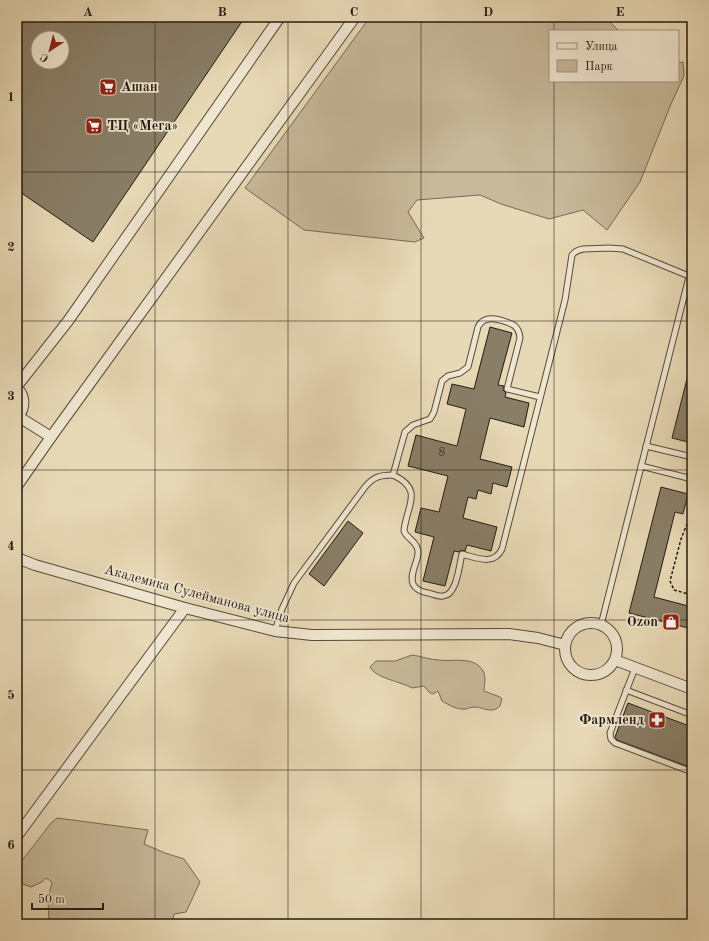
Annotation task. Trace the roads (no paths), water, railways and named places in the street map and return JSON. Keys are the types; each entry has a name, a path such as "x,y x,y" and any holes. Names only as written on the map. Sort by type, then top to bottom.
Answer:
{"street":[{"path":"51,437 18,418 23,410 24,400 17,387 68,321 280,17"},
{"path":"17,486 355,17"},
{"name":"Академика Сулейманова улица","path":"17,558 35,565 185,608 275,631 293,634 509,634 538,638 565,645"},
{"path":"17,836 71,765 185,608"},
{"path":"590,623 601,625 613,634 617,642 618,651 615,660 609,669 600,674 590,676 580,673 567,661 565,645 569,634 578,626 590,623"},
{"path":"615,660 692,689"}],"lane":[{"path":"275,631 282,609 294,583 370,480 376,477 383,475 402,479 407,484 412,496 404,531 408,538 415,543 418,550 412,578 416,588 423,592 440,596 448,595 454,589 462,554 486,560 496,557 502,549 565,300 572,255 574,253 579,249 609,248 623,250 689,276"},
{"path":"601,625 692,265"},
{"path":"393,476 405,432 413,425 427,421 433,416 442,381 452,374 463,371 468,367 478,327 484,320 493,318 512,323 518,329 520,338 507,389 540,397"},
{"path":"646,446 692,457"},
{"path":"641,466 692,479"},
{"path":"635,668 610,734 612,741 692,772"},
{"path":"626,690 692,715"}],"place":[{"name":"Ашан","path":"108,87"},
{"name":"ТЦ «Мега»","path":"94,126"},
{"name":"Ozon","path":"671,622"},
{"name":"Фармленд","path":"657,720"}]}
